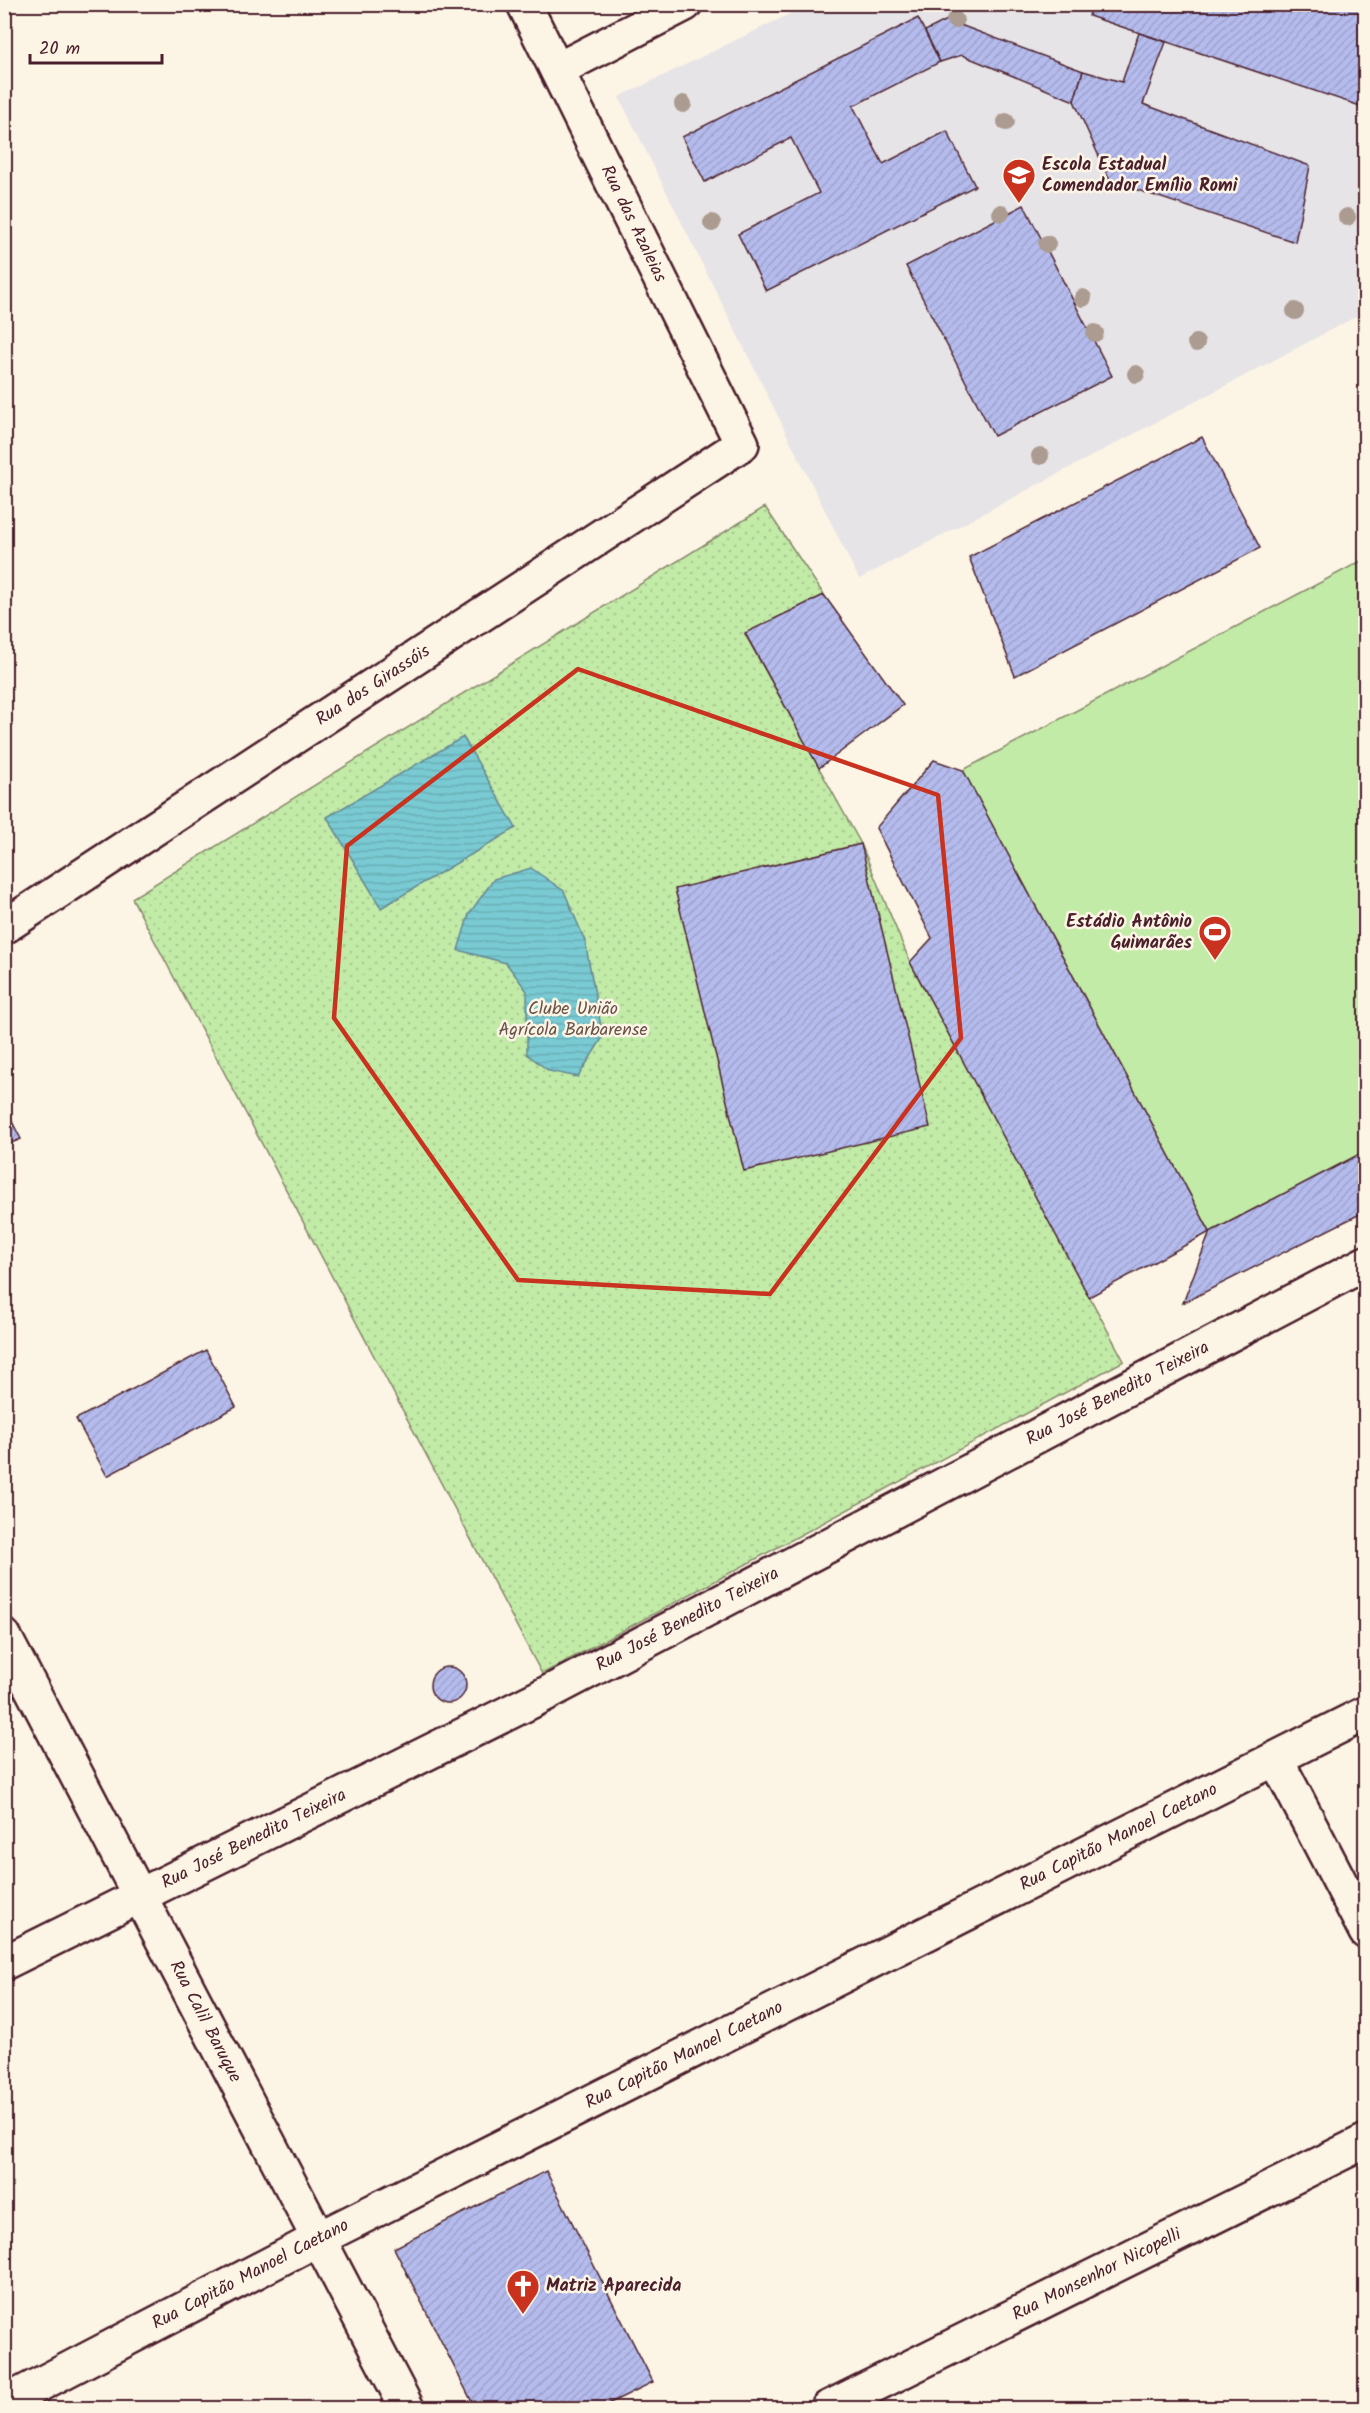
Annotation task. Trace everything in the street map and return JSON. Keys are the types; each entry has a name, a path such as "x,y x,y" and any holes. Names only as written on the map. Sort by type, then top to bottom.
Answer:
{"street":[{"name":"Rua das Azaleias","path":"524,4 742,444"},
{"path":"557,69 685,4"},
{"name":"Rua dos Girassóis","path":"4,927 742,444"},
{"name":"Rua José Benedito Teixeira","path":"4,1963 537,1699 1365,1263"},
{"name":"Rua Calil Baruque","path":"4,1636 407,2409"},
{"name":"Rua Capitão Manoel Caetano","path":"4,2403 318,2239 1365,1713"},
{"path":"1276,1759 1365,1932"},
{"name":"Rua Monsenhor Nicopelli","path":"828,2409 1365,2141"}],"highlighted area":[{"path":"578,669 938,795 961,1038 770,1294 518,1280 334,1018 347,846"}],"shaded area":[{"name":"Escola Estadual Comendador Emílio Romi","path":"808,5 1365,5 1365,312 859,579 619,97"}],"green space":[{"name":"Clube União Agrícola Barbarense","path":"765,507 824,595 745,634 861,844 910,962 1124,1361 542,1674 132,898"},
{"name":"Estádio Antônio Guimarães","path":"1365,559 1365,1151 1210,1232 963,770"}],"water":[{"path":"463,737 516,828 381,908 327,817"},
{"path":"531,868 564,891 585,941 603,1037 578,1077 549,1071 527,1054 527,991 506,963 458,950 469,914 494,879"}],"building":[{"path":"1092,4 1366,4 1366,108 1089,16"},
{"path":"918,18 940,62 853,106 883,164 947,131 975,186 766,291 738,234 819,193 791,138 705,182 682,137"},
{"path":"947,20 1083,71 1074,101 962,55 940,62 925,31"},
{"path":"1139,33 1166,42 1143,104 1310,166 1295,242 1110,181 1074,101 1083,71 1122,82"},
{"path":"1024,205 1112,376 994,436 906,266"},
{"path":"1202,437 1260,548 1015,676 969,557"},
{"path":"824,595 903,705 819,768 745,633"},
{"path":"934,760 963,770 1210,1232 1089,1297 910,962 932,938 876,828"},
{"path":"861,844 930,1127 744,1171 675,889"},
{"path":"4,1106 21,1139 4,1146"},
{"path":"1366,1151 1366,1211 1183,1303 1210,1232"},
{"path":"206,1350 236,1407 107,1476 76,1419"},
{"path":"448,1667 461,1672 466,1685 461,1698 448,1703 435,1698 430,1685 435,1672"},
{"name":"Matriz Aparecida","path":"546,2171 653,2382 600,2408 475,2408 394,2248"}],"place":[{"name":"Escola Estadual Comendador Emílio Romi","path":"1019,204"},
{"name":"Estádio Antônio Guimarães","path":"1215,961"},
{"name":"Matriz Aparecida","path":"523,2315"}]}
